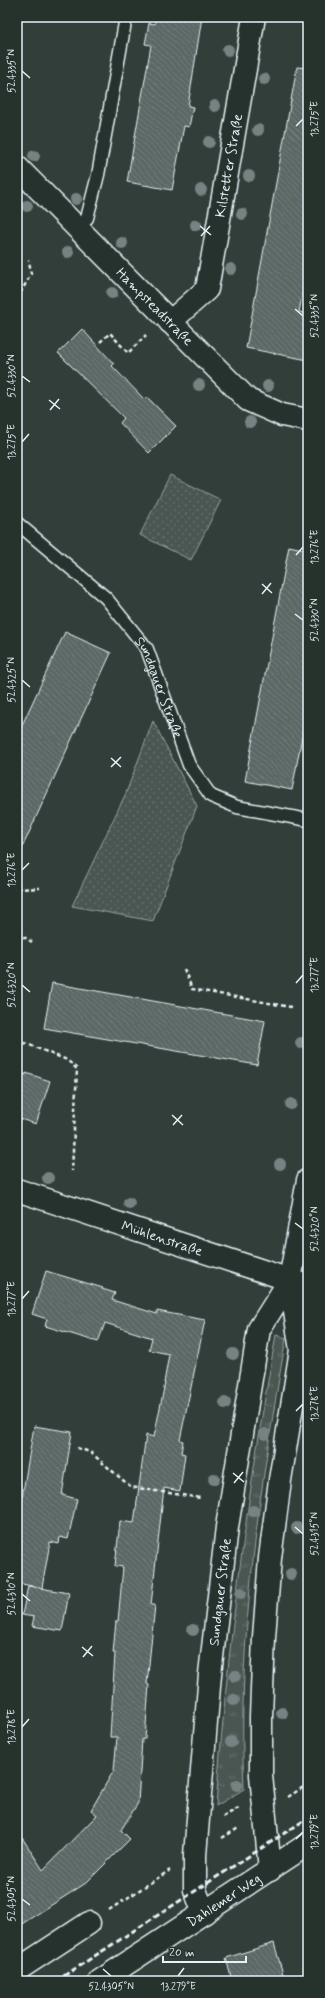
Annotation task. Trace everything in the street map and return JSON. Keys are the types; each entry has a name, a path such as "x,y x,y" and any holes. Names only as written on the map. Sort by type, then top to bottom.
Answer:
{"street":[{"name":"Kilstetter Straße","path":"170,322 207,289 254,17"},
{"name":"Hampsteadstraße","path":"17,167 248,400 282,414 308,420"},
{"name":"Sundgauer Straße","path":"270,1870 261,1775 261,1716 264,1637 270,1558 280,1480 301,1350 299,1283 308,1180"},
{"name":"Mühlenstraße","path":"17,1190 299,1283"},
{"name":"Sundgauer Straße","path":"204,1913 196,1890 195,1855 210,1674 227,1526 259,1329 299,1283"},
{"name":"Dahlemer Weg","path":"100,1981 308,1844"},
{"path":"17,1970 89,1923"}],"lane":[{"path":"78,230 87,218 98,175 126,17"},
{"name":"Sundgauer Straße","path":"17,523 106,598 148,649 189,765 212,796 237,807 308,820"}],"path":[{"path":"17,299 31,274 29,260"},
{"path":"100,342 110,333 128,353 146,335"},
{"path":"17,889 40,888"},
{"path":"17,933 32,942"},
{"path":"184,969 192,989 291,1008"},
{"path":"17,1040 67,1060 77,1068 72,1171"},
{"path":"77,1448 90,1452 131,1487 201,1498"},
{"path":"221,1818 245,1804"}],"green space":[{"path":"170,475 221,500 191,560 140,535"},
{"path":"153,721 197,806 153,921 72,906 126,793"},
{"path":"276,1335 286,1338 259,1507 247,1619 243,1732 244,1789 216,1806 232,1629 256,1452"}],"building":[{"path":"156,17 202,17 188,106 193,107 189,127 184,126 172,190 127,182 151,45 145,44 149,23 155,24"},
{"path":"297,67 308,68 308,264 299,312 308,314 308,360 246,348"},
{"path":"82,329 114,364 112,366 144,399 147,397 176,426 149,453 120,423 124,418 58,353"},
{"path":"289,546 308,550 308,705 292,790 245,781"},
{"path":"65,632 111,653 17,859 17,736"},
{"path":"52,983 265,1021 257,1065 44,1028"},
{"path":"17,1072 26,1075 26,1073 50,1081 36,1124 17,1118"},
{"path":"46,1271 103,1288 102,1289 115,1293 112,1300 157,1314 157,1311 205,1320 180,1440 183,1441 181,1453 185,1454 180,1491 164,1488 151,1605 155,1605 147,1684 149,1685 145,1739 142,1739 138,1803 121,1830 130,1839 86,1883 17,1927 17,1830 43,1870 97,1815 91,1810 114,1770 117,1737 110,1737 115,1653 113,1653 116,1621 118,1621 123,1567 115,1566 120,1521 134,1523 146,1435 154,1437 165,1383 169,1354 149,1350 152,1338 105,1323 98,1342 45,1326 47,1319 32,1314"},
{"path":"34,1426 72,1432 62,1495 77,1499 68,1539 60,1537 59,1544 50,1542 42,1588 17,1583 17,1516 21,1504"},
{"path":"28,1586 69,1593 62,1631 32,1626 34,1617 22,1615"},
{"path":"274,1943 285,1981 232,1981 226,1958"}],"railway":[{"path":"56,1981 308,1818"}]}
